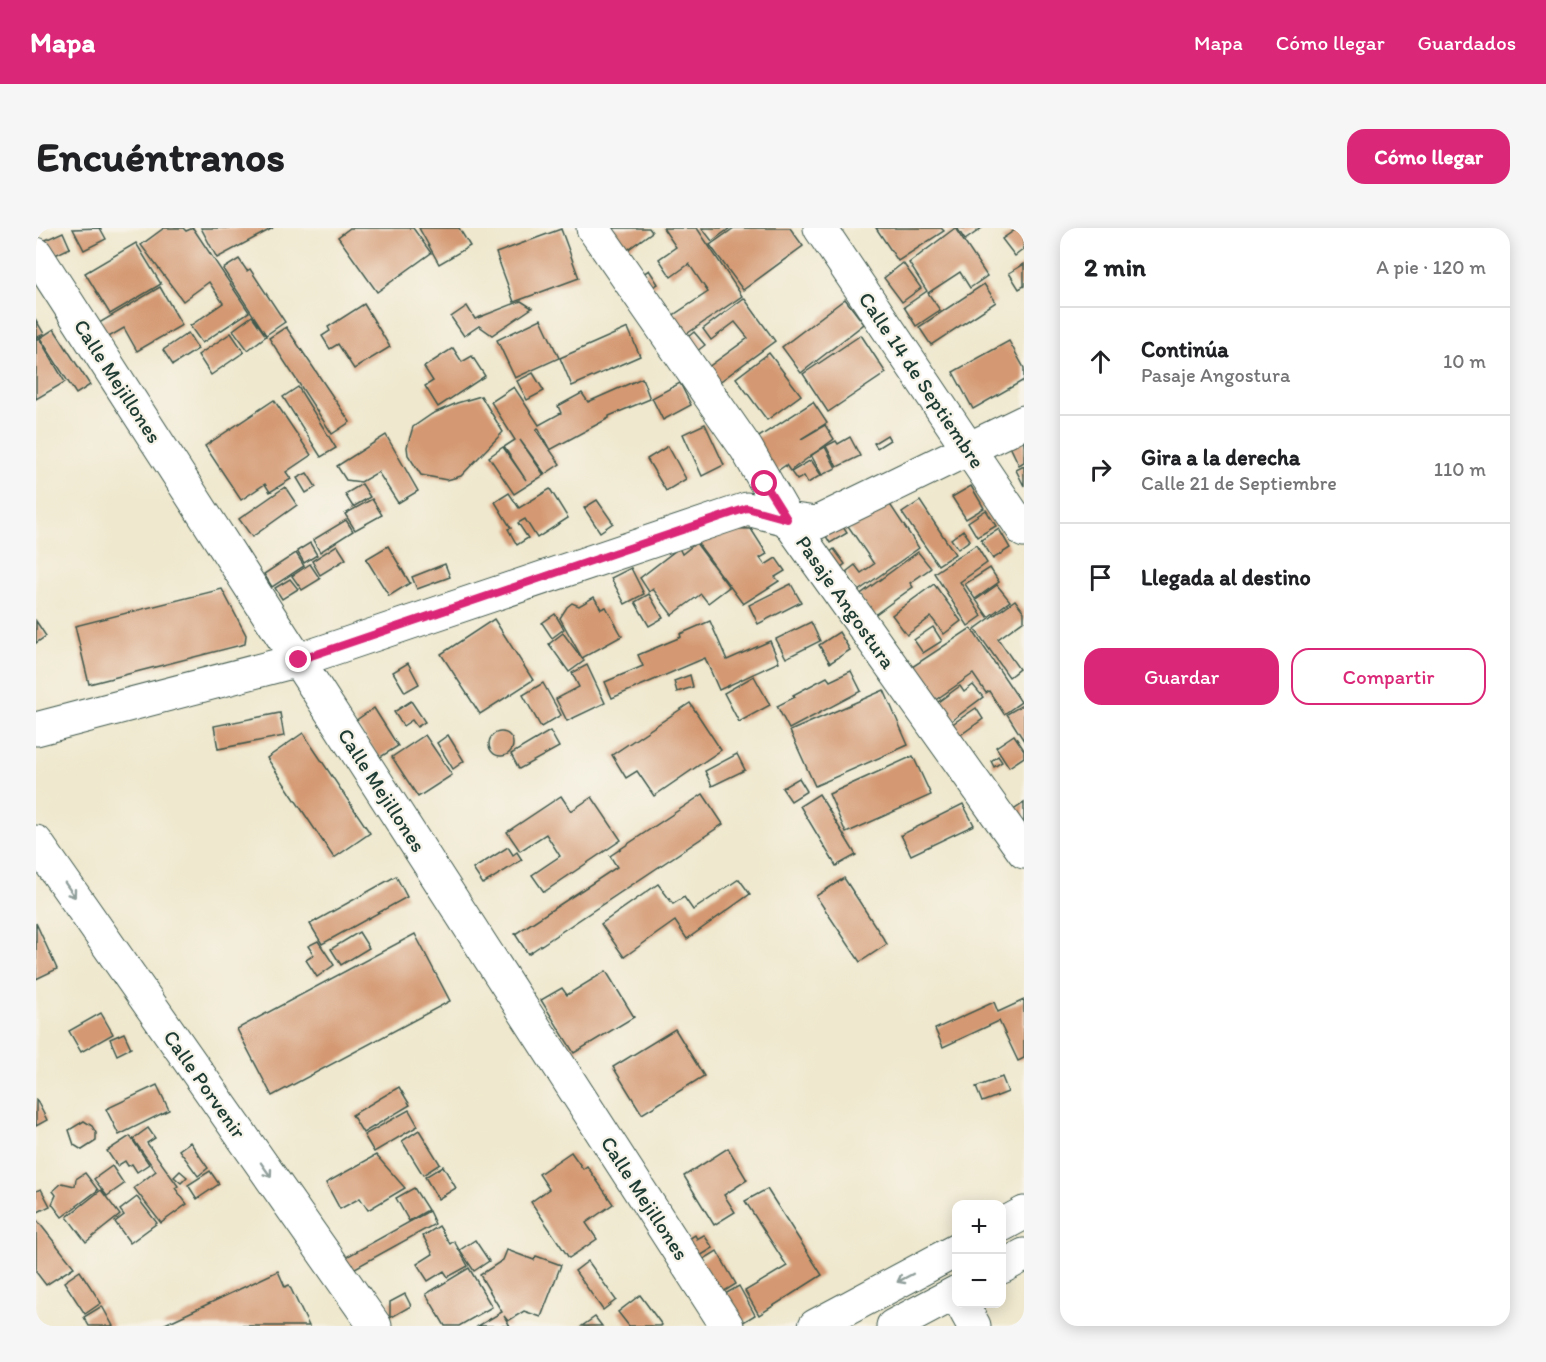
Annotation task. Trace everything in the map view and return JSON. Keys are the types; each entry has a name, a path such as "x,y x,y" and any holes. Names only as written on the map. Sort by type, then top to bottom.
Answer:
{"street":[{"name":"Pasaje Angostura","path":"593,228 746,448 787,519 1024,852"},
{"name":"Calle 14 de Septiembre","path":"820,228 1024,531"},
{"name":"Calle Mejillones","path":"36,254 727,1326"},
{"path":"36,729 299,660 747,508 787,519 816,523 1024,422"},
{"name":"Calle Porvenir","path":"36,842 375,1326"},
{"path":"1006,1223 1024,1213"},
{"path":"815,1326 952,1253"},
{"path":"1006,1265 1024,1255"},
{"path":"893,1326 952,1294"},
{"path":"964,1308 974,1326"}],"building":[{"path":"100,228 106,239 84,250 73,229"},
{"path":"164,228 183,228 186,231 193,228 249,312 202,343 190,326 223,303 209,282 183,301 141,245"},
{"path":"201,228 273,228 217,258"},
{"path":"350,228 413,228 431,253 377,292 338,237"},
{"path":"419,228 459,228 470,246 439,264"},
{"path":"598,228 649,228 652,232 623,253"},
{"path":"663,228 697,228 742,296 685,335 672,316 708,292 689,264 671,277 659,259 676,247"},
{"path":"702,228 730,228 712,241"},
{"path":"734,228 790,228 803,246 743,290 710,245"},
{"path":"876,228 941,228 944,231 898,261"},
{"path":"955,228 987,276 970,288 960,272 928,293 940,310 916,326 904,307 927,291 909,263"},
{"path":"957,228 982,228 965,240"},
{"path":"1018,228 1024,228 1024,249 1015,256 1002,239"},
{"path":"561,229 579,278 514,302 496,253"},
{"path":"63,232 70,248 51,257 43,241"},
{"path":"136,243 161,284 110,314 85,273"},
{"path":"239,259 247,271 250,269 285,322 266,335 223,269"},
{"path":"903,263 921,288 902,302 884,278"},
{"path":"1024,264 1024,286 1019,289 1009,273"},
{"path":"649,270 658,284 641,295 632,281"},
{"path":"984,284 996,302 931,345 919,327"},
{"path":"160,287 182,325 137,351 124,328 102,341 94,326"},
{"path":"744,298 775,341 718,383 707,368 748,338 735,322 711,340 703,329"},
{"path":"845,299 864,324 801,373 782,347"},
{"path":"521,301 532,308 492,335 479,326 464,336 451,317 467,306 475,319"},
{"path":"364,304 390,347 354,369 338,344 330,349 322,336 330,331 328,327"},
{"path":"252,316 266,336 248,350 233,330"},
{"path":"541,319 559,358 515,378 497,340"},
{"path":"36,320 44,334 36,338"},
{"path":"286,327 350,422 332,434 269,338"},
{"path":"628,328 640,356 572,386 560,358"},
{"path":"54,329 90,385 76,394 40,338"},
{"path":"694,332 705,345 688,358 678,345"},
{"path":"188,333 198,349 173,365 163,350"},
{"path":"231,333 244,352 211,375 198,355"},
{"path":"861,335 886,373 828,412 803,374"},
{"path":"39,338 65,382 36,399 36,340"},
{"path":"1009,341 1024,368 1024,380 973,409 953,372"},
{"path":"453,348 462,362 472,356 485,376 438,407 425,386 433,381 424,367"},
{"path":"769,353 801,395 767,420 736,378"},
{"path":"533,373 544,391 527,400 517,381"},
{"path":"642,378 650,399 609,416 550,450 560,464 545,474 520,440 544,475 514,494 489,457 503,447 526,480 504,447 515,440 491,402 514,387 539,425 561,413 558,406 582,393 588,402","holes":["538,428 550,449 536,430"]},
{"path":"680,383 691,405 663,420 652,398"},
{"path":"298,387 336,448 321,457 283,397"},
{"path":"481,396 503,432 461,476 447,480 421,475 408,455 407,447 413,427 432,414"},
{"path":"274,400 311,455 286,472 291,479 270,492 265,484 241,500 205,446"},
{"path":"813,402 827,423 801,439 825,425 834,439 790,471 786,465 773,474 754,440"},
{"path":"705,424 724,465 702,476 683,434"},
{"path":"1024,432 1024,462 1019,465 1007,440"},
{"path":"386,435 418,491 398,503 378,472 361,482 346,480 337,466"},
{"path":"887,435 890,440 877,448 874,443"},
{"path":"850,437 860,456 837,467 826,446 836,441 838,444"},
{"path":"668,446 686,479 666,491 647,459"},
{"path":"825,447 836,468 822,475 811,455"},
{"path":"811,460 821,475 808,483 804,476 797,480 791,472"},
{"path":"1024,466 1024,486 1016,470"},
{"path":"307,473 316,487 306,493 297,478"},
{"path":"362,484 370,497 353,507 345,494"},
{"path":"971,486 984,508 966,519 952,497"},
{"path":"285,487 297,505 252,537 239,519"},
{"path":"550,489 568,518 537,538 525,519 518,523 528,538 517,545 508,529 511,528 495,502 509,493 519,508"},
{"path":"883,494 919,548 858,591 846,572 855,565 861,573 874,564 844,520"},
{"path":"372,499 382,515 355,530 345,514"},
{"path":"597,500 613,523 600,532 584,508"},
{"path":"920,501 955,554 938,565 902,513"},
{"path":"986,510 996,526 977,537 968,522"},
{"path":"346,520 353,531 320,552 313,540"},
{"path":"839,521 847,533 830,543 823,531"},
{"path":"714,528 751,529 767,554 760,558 765,565 776,558 785,571 775,577 779,581 743,604 696,541"},
{"path":"999,529 1010,548 993,559 981,540"},
{"path":"963,530 970,540 958,549 951,539"},
{"path":"310,543 317,555 304,563 297,551"},
{"path":"696,543 729,587 708,603 701,594 672,615 653,589 649,592 640,578 679,548 682,554"},
{"path":"337,545 346,559 320,575 312,561"},
{"path":"976,545 987,563 960,582 982,616 968,626 934,573"},
{"path":"388,546 410,583 389,596 366,559"},
{"path":"834,549 845,564 836,571 826,556"},
{"path":"918,552 931,568 910,583 913,587 873,616 858,596"},
{"path":"296,553 304,566 272,587 264,574"},
{"path":"310,564 320,579 302,590 292,576"},
{"path":"445,564 450,577 417,589 412,577"},
{"path":"631,568 644,594 625,604 611,578"},
{"path":"990,568 999,582 975,599 965,584"},
{"path":"290,579 298,589 282,599 275,588"},
{"path":"791,584 801,602 758,624 749,605"},
{"path":"934,584 961,621 944,634 931,617 907,635 892,615"},
{"path":"997,585 1010,601 988,617 976,600"},
{"path":"222,589 246,635 245,644 89,684 75,626"},
{"path":"649,594 663,618 649,626 635,602"},
{"path":"594,597 601,609 606,607 622,636 582,658 560,618 572,603 579,606"},
{"path":"1015,600 1024,612 1024,620 998,639 1019,669 1009,677 975,629"},
{"path":"555,614 564,629 552,638 542,623"},
{"path":"494,619 533,680 480,714 441,654"},
{"path":"36,621 46,636 36,643"},
{"path":"710,621 727,660 770,641 779,662 719,690 705,658 612,698 605,682 643,666 638,655 681,637 680,634"},
{"path":"811,622 820,641 786,658 776,639"},
{"path":"933,627 942,641 923,653 914,640"},
{"path":"971,628 1021,702 1004,714 989,691 986,693 973,674 934,701 912,667"},
{"path":"839,632 850,650 830,663 819,645"},
{"path":"563,633 584,661 569,672 549,644"},
{"path":"408,663 419,684 405,692 393,672"},
{"path":"587,665 605,703 567,721 556,699 579,687 572,673"},
{"path":"851,671 861,691 789,729 777,706 827,677 830,681"},
{"path":"690,675 693,687 677,692 674,681"},
{"path":"754,676 770,705 739,722 724,693"},
{"path":"543,683 561,715 541,727 523,695"},
{"path":"973,685 983,697 947,724 934,705 960,686 964,692"},
{"path":"884,690 908,745 815,786 790,731"},
{"path":"411,701 425,722 417,727 412,720 403,726 394,712"},
{"path":"690,703 721,750 654,796 637,771 626,778 612,755"},
{"path":"1024,704 1024,741 1007,714"},
{"path":"374,708 398,746 379,758 355,721"},
{"path":"976,708 983,719 959,736 951,725"},
{"path":"280,713 284,736 218,749 214,726"},
{"path":"550,731 559,747 519,769 511,754"},
{"path":"501,732 506,733 512,739 512,749 506,755 501,756 496,755 490,749 489,744 490,739 496,733"},
{"path":"303,733 370,833 334,858 267,758"},
{"path":"425,735 452,775 418,797 392,757"},
{"path":"448,735 464,761 453,769 437,743"},
{"path":"1014,735 1024,750 1024,757 1009,767 996,747"},
{"path":"737,754 745,770 712,786 705,771"},
{"path":"913,756 931,795 846,833 829,794"},
{"path":"998,756 1002,762 994,767 991,761"},
{"path":"799,778 807,791 791,801 782,788"},
{"path":"703,794 723,824 528,954 515,934 617,867 610,856"},
{"path":"819,794 856,855 836,866 800,806"},
{"path":"561,796 571,811 592,797 621,840 544,892 532,875 560,856 546,834 520,851 507,832"},
{"path":"1024,803 1024,825 1009,813"},
{"path":"963,804 974,825 911,855 901,835"},
{"path":"508,847 513,855 517,852 522,860 483,884 473,869"},
{"path":"396,876 407,897 322,944 310,924"},
{"path":"844,878 887,944 860,962 816,896"},
{"path":"739,879 750,894 687,939 675,921 624,957 601,924 658,884 673,904 684,897 693,910"},
{"path":"36,923 57,969 36,979"},
{"path":"359,932 369,948 341,965 331,949"},
{"path":"415,934 450,1001 272,1096 237,1029"},
{"path":"318,941 334,965 317,977 306,960 314,955 308,946"},
{"path":"606,971 634,1017 574,1053 541,1000 562,988 567,995"},
{"path":"1024,1000 1024,1058 1018,1061 999,1021 943,1047 935,1029 994,1002 998,1012"},
{"path":"101,1013 113,1034 81,1052 69,1031"},
{"path":"675,1029 704,1076 642,1114 613,1067"},
{"path":"124,1033 131,1048 117,1055 110,1039"},
{"path":"1002,1077 1008,1092 982,1102 976,1087"},
{"path":"157,1085 169,1110 119,1135 106,1109"},
{"path":"399,1087 410,1105 363,1133 352,1115"},
{"path":"36,1099 47,1120 36,1126"},
{"path":"409,1110 418,1126 374,1152 364,1135"},
{"path":"84,1121 92,1126 96,1133 96,1141 82,1150 74,1145 69,1130"},
{"path":"148,1128 155,1138 147,1143 178,1186 175,1188 187,1204 161,1223 134,1188 156,1171 133,1139"},
{"path":"419,1130 440,1164 423,1175 402,1141"},
{"path":"130,1136 149,1164 137,1172 132,1164 128,1166 125,1161 117,1166 107,1151"},
{"path":"190,1142 208,1168 198,1176 179,1150"},
{"path":"728,1148 747,1180 724,1195 735,1212 714,1225 684,1176"},
{"path":"571,1152 583,1169 587,1166 613,1204 586,1223 597,1239 569,1258 531,1202 549,1189 539,1174"},
{"path":"376,1155 405,1188 368,1210 360,1198 340,1209 326,1183"},
{"path":"112,1166 124,1184 107,1196 94,1179"},
{"path":"443,1166 456,1188 438,1199 425,1177"},
{"path":"180,1171 187,1177 181,1183 174,1177"},
{"path":"210,1171 219,1184 197,1199 188,1185"},
{"path":"85,1173 98,1190 62,1217 52,1204 56,1195 53,1191 62,1183 75,1186 76,1179"},
{"path":"414,1188 428,1210 409,1221 396,1198"},
{"path":"41,1189 50,1206 36,1213 36,1191"},
{"path":"767,1189 822,1275 759,1315 745,1291 787,1266 745,1201"},
{"path":"101,1190 120,1215 86,1242 67,1217"},
{"path":"137,1197 157,1223 130,1243 115,1222 124,1215 120,1210"},
{"path":"429,1211 435,1224 348,1272 341,1260"},
{"path":"36,1219 74,1267 46,1285 36,1272"},
{"path":"439,1226 450,1244 454,1241 468,1266 448,1277 444,1271 428,1281 417,1264 433,1254 423,1236"},
{"path":"695,1235 697,1239 704,1235 713,1248 690,1262 684,1242"},
{"path":"475,1240 489,1261 474,1271 460,1250"},
{"path":"507,1250 534,1260 536,1256 561,1265 541,1317 524,1311 508,1321 504,1316 510,1326 478,1326 502,1312 480,1275 503,1260"},
{"path":"717,1251 736,1284 718,1295 699,1262"},
{"path":"588,1261 616,1300 603,1310 575,1271"},
{"path":"469,1268 492,1307 459,1326 445,1326 426,1294"},
{"path":"80,1271 101,1303 85,1314 64,1282"},
{"path":"278,1271 285,1287 289,1285 309,1326 161,1326"},
{"path":"739,1286 755,1315 740,1324 718,1298"},
{"path":"405,1294 411,1306 390,1318 390,1302"},
{"path":"640,1295 661,1326 629,1326 618,1312"},
{"path":"102,1306 113,1326 89,1326 84,1317"},
{"path":"595,1317 602,1326 582,1326"}],"route":[{"path":"299,660 747,508 787,519 765,484"}]}
